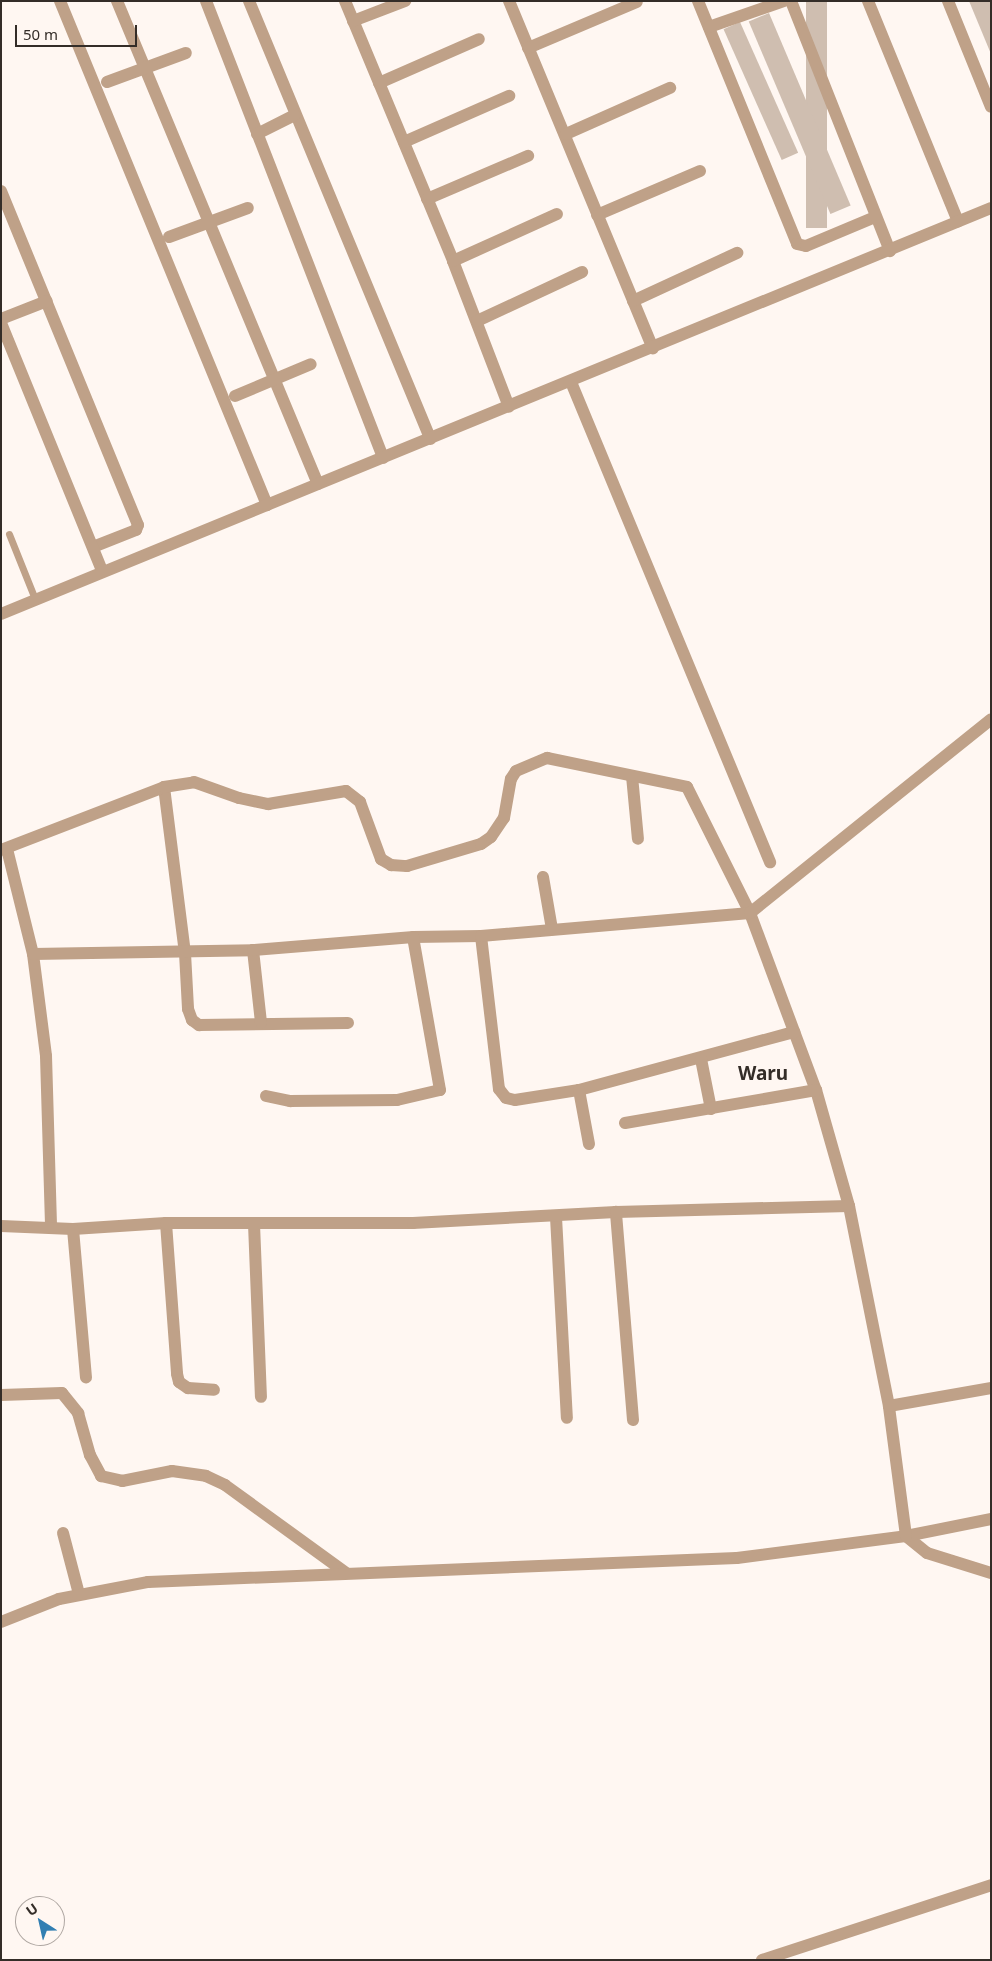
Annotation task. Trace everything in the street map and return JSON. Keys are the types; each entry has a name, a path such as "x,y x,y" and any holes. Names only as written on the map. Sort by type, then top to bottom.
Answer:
{"street":[{"path":"60,1 267,505"},
{"path":"117,1 318,484"},
{"path":"206,1 383,458"},
{"path":"249,1 430,439"},
{"path":"345,1 453,261 508,407"},
{"path":"353,21 405,1"},
{"path":"509,1 566,134 597,215 653,348"},
{"path":"698,1 797,244 806,246 875,217"},
{"path":"709,27 784,1"},
{"path":"791,1 890,251"},
{"path":"868,1 958,221"},
{"path":"948,1 991,107"},
{"path":"528,48 637,2"},
{"path":"379,83 479,39"},
{"path":"107,82 186,53"},
{"path":"566,134 670,88"},
{"path":"404,142 509,96"},
{"path":"257,134 295,115"},
{"path":"427,199 528,156"},
{"path":"597,215 700,171"},
{"path":"1,191 138,525 136,530 93,547"},
{"path":"169,237 248,208"},
{"path":"1,614 102,570 571,382 991,208"},
{"path":"453,261 556,214"},
{"path":"633,301 737,253"},
{"path":"477,321 582,272"},
{"path":"47,301 1,321 102,570"},
{"path":"235,396 311,364"},
{"path":"571,382 770,862"},
{"path":"33,954 185,953 253,950 413,937 480,936 750,913 991,719"},
{"path":"52,1226 46,1056 33,954 4,849 164,787 194,782 238,798 268,804 346,791 360,802 377,854 386,863 399,867 481,844 491,837 504,818 511,779 522,766 546,758 632,776 662,780 691,791 750,913 816,1090 848,1200 889,1406 906,1536 927,1553 991,1573"},
{"path":"632,776 638,839"},
{"path":"164,787 185,953 188,1008 195,1024 348,1023"},
{"path":"544,877 552,929"},
{"path":"480,936 500,1092 506,1098 515,1100 579,1090 701,1059 794,1032"},
{"path":"266,1096 290,1102 397,1100 440,1090 413,937"},
{"path":"253,950 261,1023"},
{"path":"701,1059 711,1109"},
{"path":"579,1090 589,1144"},
{"path":"625,1123 816,1090"},
{"path":"1,1226 52,1226 72,1229 166,1223 413,1223 848,1200"},
{"path":"616,1212 634,1420"},
{"path":"556,1216 567,1418"},
{"path":"166,1223 179,1382 188,1388 214,1390"},
{"path":"254,1224 261,1397"},
{"path":"72,1229 86,1377"},
{"path":"889,1406 991,1388"},
{"path":"1,1395 62,1393 78,1413 90,1455 101,1476 122,1481 172,1471 206,1476 225,1485 346,1573"},
{"path":"1,1622 36,1606 79,1594 148,1582 207,1577 595,1564 619,1565 738,1558 906,1536 991,1519"},
{"path":"63,1532 79,1594"},
{"path":"762,1960 991,1885"}],"lane":[{"path":"9,534 35,599"}],"building":[{"path":"806,1 827,1 827,228 806,228"},
{"path":"969,1 991,1 991,54"},
{"path":"769,13 851,205 830,214 749,22"},
{"path":"740,22 798,153 782,160 724,29"}],"district":[{"name":"Waru","path":"763,1074"}]}
